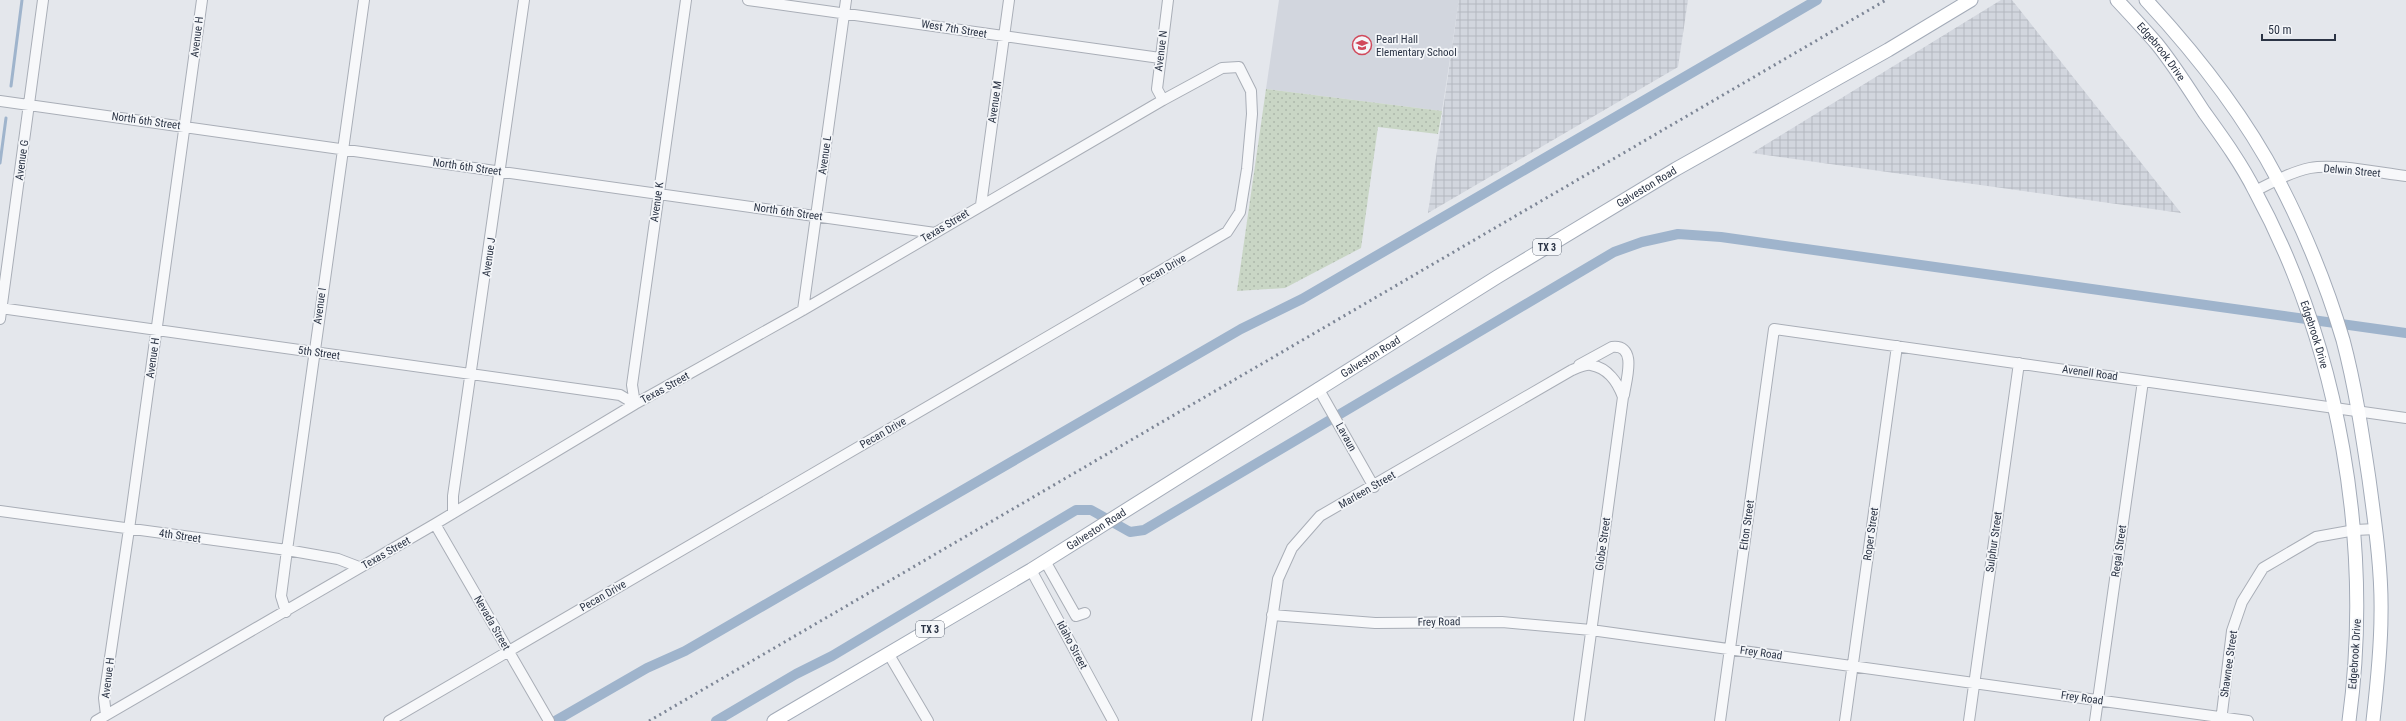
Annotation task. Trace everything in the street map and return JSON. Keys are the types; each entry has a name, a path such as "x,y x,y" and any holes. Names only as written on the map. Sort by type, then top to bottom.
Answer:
{"main road":[{"name":"Galveston Road","path":"774,721 1032,570 1318,388 1663,177 1888,50 1971,0"},
{"name":"Edgebrook Drive","path":"2118,0 2158,45 2226,142 2255,191 2302,295 2317,340 2334,408 2355,530 2358,616 2356,673 2349,721"},
{"name":"Edgebrook Drive","path":"2146,0 2178,36 2227,100 2278,179 2309,248 2343,340 2359,411 2376,529 2381,613 2380,666 2373,721"},
{"path":"2177,72 2196,60"}],"street":[{"name":"Avenue G","path":"0,319 44,0"},
{"name":"Avenue H","path":"106,715 104,698 130,529 202,0"},
{"name":"Avenue I","path":"286,612 281,596 364,0"},
{"name":"Avenue J","path":"453,513 454,496 524,0"},
{"name":"Avenue K","path":"635,404 632,385 686,0"},
{"name":"West 7th Street","path":"748,0 1160,58"},
{"name":"Avenue L","path":"803,310 846,0"},
{"name":"Avenue M","path":"981,205 1009,0"},
{"name":"Avenue N","path":"1163,100 1157,89 1168,0"},
{"name":"Texas Street","path":"96,721 286,612 635,404 803,310 1163,100 1222,68 1239,67"},
{"name":"Pecan Drive","path":"389,721 1227,232 1240,212 1247,169 1252,114 1252,90 1239,67"},
{"name":"North 6th Street","path":"0,101 935,233"},
{"name":"Delwin Street","path":"2255,191 2278,179 2311,168 2343,168 2406,176"},
{"name":"5th Street","path":"1,308 620,395 635,404"},
{"name":"Avenell Road","path":"1774,329 2406,418"},
{"name":"Elton Street","path":"1720,721 1774,329"},
{"name":"Globe Street","path":"1572,370 1612,346 1617,346 1625,350 1628,356 1628,369 1579,721"},
{"name":"Roper Street","path":"1844,721 1897,346"},
{"name":"Sulphur Street","path":"1969,721 2019,363"},
{"name":"Marleen Street","path":"1257,721 1278,579 1292,548 1320,516 1374,487 1572,370 1590,365 1607,372 1619,384 1623,397"},
{"name":"Regal Street","path":"2096,721 2143,381"},
{"name":"Lavaun","path":"1318,388 1374,487"},
{"name":"4th Street","path":"0,511 287,550 338,559 359,568"},
{"name":"Nevada Street","path":"435,524 547,718"},
{"name":"Shawnee Street","path":"2222,719 2232,631 2242,602 2263,568 2316,537 2355,530 2376,529"},
{"path":"1045,561 1076,616 1085,613"},
{"name":"Idaho Street","path":"1032,570 1113,721"},
{"name":"Frey Road","path":"1272,615 1375,623 1502,622 1591,630 1975,682 2222,719 2248,721"},
{"path":"888,653 928,721"}],"shaded area":[{"name":"Pearl Hall Elementary School","path":"1279,0 1459,0 1442,111 1266,89"},
{"path":"1459,0 1688,0 1678,67 1428,213"},
{"path":"2001,0 2012,0 2181,213 1752,153"}],"green space":[{"path":"1266,89 1442,111 1438,134 1378,127 1361,248 1285,288 1237,291"}],"waterway":[{"path":"11,86 22,0"},
{"path":"555,721 647,668 685,651 1241,329 1302,299 1817,0"},
{"path":"0,163 6,118"},
{"path":"716,721 796,674 832,656 1076,510 1091,510 1130,532 1144,530 1614,252 1642,242 1678,234 1721,237 2406,333"}],"railway":[{"path":"649,721 1886,0"}],"place":[{"name":"Pearl Hall Elementary School","path":"1362,45"}]}
